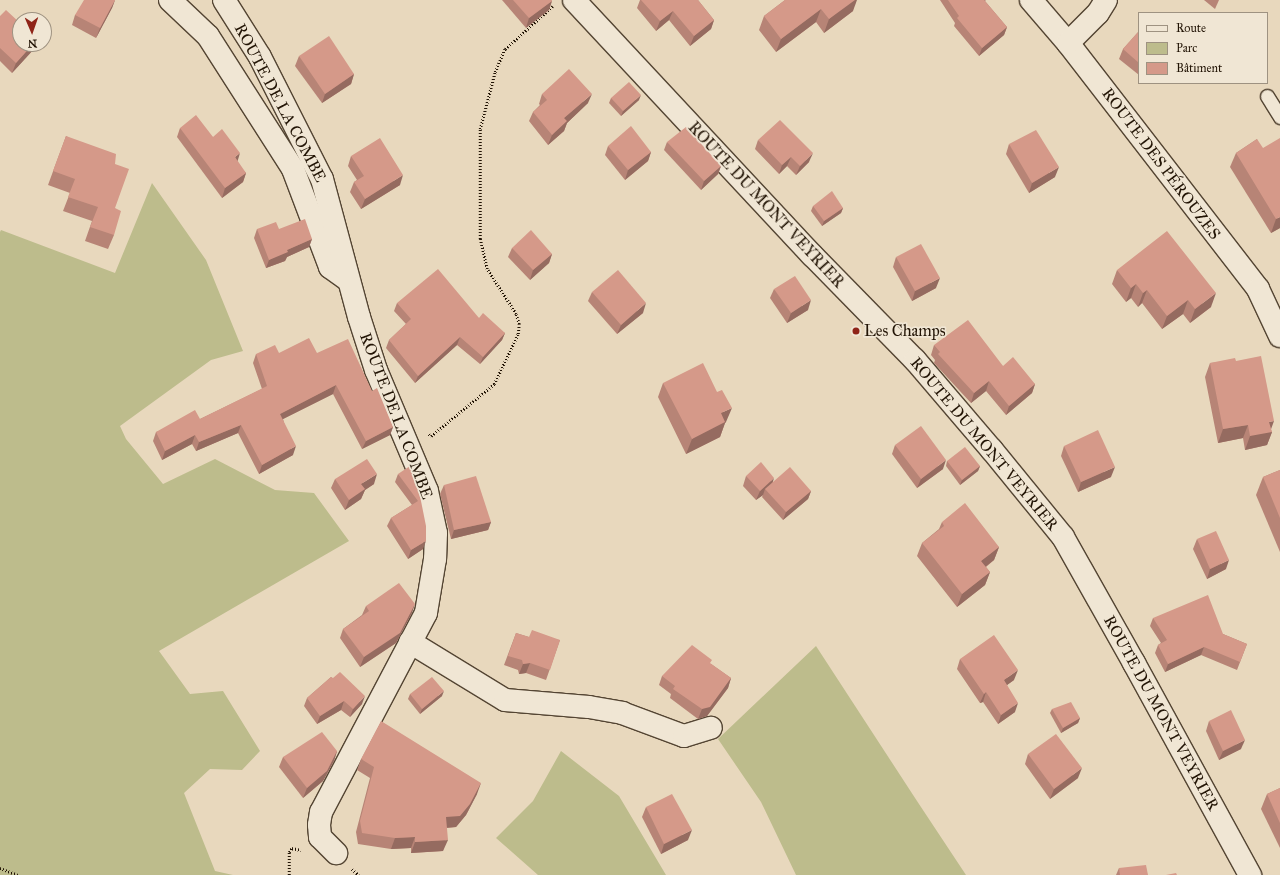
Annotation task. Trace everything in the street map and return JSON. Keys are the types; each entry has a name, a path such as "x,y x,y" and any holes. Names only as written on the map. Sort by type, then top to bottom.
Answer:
{"street":[{"path":"170,0 208,36 293,169 330,267 351,281"},
{"name":"ROUTE DE LA COMBE","path":"224,0 260,57 322,179 333,214 342,256 351,281 359,317 376,370 427,491 436,533 435,559 426,613 321,812 319,825 320,837 336,853"},
{"name":"ROUTE DES PÉROUZES","path":"1031,0 1068,43 1258,289 1280,336"},
{"path":"1068,43 1098,13 1106,0"},
{"name":"ROUTE DU MONT VEYRIER","path":"564,2 915,360 992,450 1063,537 1250,875"},
{"path":"410,642 505,700 589,707 622,713 684,736 711,728"}],"lane":[{"path":"1267,96 1280,117"}],"path":[{"path":"425,432 432,436 494,384 518,334 519,324 516,314 487,269 480,239 480,129 494,72 505,49 564,2"},
{"path":"0,868 18,875"}],"green space":[{"path":"152,183 206,260 243,351 211,360 120,426 126,439 163,484 215,459 275,490 314,493 349,541 159,651 190,694 223,691 260,751 242,770 210,769 184,793 215,871 233,875 0,875 0,232 1,230 115,273"},
{"path":"816,646 966,875 796,875 761,802 718,739"},
{"path":"561,751 619,796 666,875 538,875 496,838 533,801"}],"building":[{"path":"84,0 115,0 100,28 75,15"},
{"path":"513,0 552,0 552,1 529,18"},
{"path":"641,0 698,0 714,20 694,36 673,11 660,21"},
{"path":"785,0 855,0 829,19 821,9 781,39 764,16"},
{"path":"948,0 984,0 1007,27 982,48 957,18 959,16"},
{"path":"6,10 12,16 12,52 26,52 16,63 0,48 0,16"},
{"path":"1138,32 1138,62 1123,49"},
{"path":"329,36 354,74 325,94 299,56"},
{"path":"569,69 592,94 564,118 567,121 552,135 533,112 547,100 542,94"},
{"path":"629,82 641,95 623,111 611,98"},
{"path":"196,115 213,137 222,129 240,153 235,157 246,173 225,188 180,128"},
{"path":"780,120 813,153 800,166 791,157 782,165 758,140"},
{"path":"631,126 651,152 628,170 608,146"},
{"path":"686,127 721,166 704,181 667,142"},
{"path":"1036,130 1059,167 1032,183 1009,144"},
{"path":"66,136 116,154 115,164 129,169 115,208 121,211 114,235 90,227 98,207 68,197 75,179 53,171"},
{"path":"380,138 403,175 365,199 354,182 364,176 351,156"},
{"path":"1280,138 1280,217 1276,219 1236,153 1257,139 1263,148"},
{"path":"832,191 843,208 824,221 813,206"},
{"path":"305,219 312,239 269,260 257,229 276,222 279,229"},
{"path":"531,230 552,254 533,270 512,248"},
{"path":"1167,231 1216,293 1195,309 1188,300 1167,316 1147,290 1143,293 1136,284 1131,288 1117,270"},
{"path":"921,244 940,278 915,291 896,257"},
{"path":"438,269 479,318 483,313 505,333 483,357 460,337 418,376 389,340 411,319 397,303"},
{"path":"618,270 646,303 621,325 592,292"},
{"path":"795,276 811,300 791,313 774,289"},
{"path":"968,320 1003,366 1013,357 1035,384 1009,406 989,381 974,393 938,354 940,352 934,345"},
{"path":"309,338 317,353 348,339 372,391 377,388 393,427 366,441 336,385 280,414 296,446 262,465 241,425 199,442 195,435 165,451 156,432 195,410 200,419 267,386 256,354 275,345 279,353"},
{"path":"1261,356 1274,421 1269,422 1272,432 1250,436 1248,425 1223,429 1210,363 1235,358 1236,361"},
{"path":"703,363 717,392 722,390 732,408 721,413 725,422 692,439 663,383"},
{"path":"921,426 946,460 921,479 895,445"},
{"path":"1098,430 1115,467 1081,482 1064,446"},
{"path":"965,447 980,466 962,480 947,461"},
{"path":"367,459 377,474 361,484 365,489 349,500 335,479"},
{"path":"761,462 774,478 760,491 746,476"},
{"path":"410,466 418,486 426,526 426,541 411,550 391,518 418,501 398,474"},
{"path":"790,467 811,491 786,512 765,489"},
{"path":"1280,470 1280,518 1263,477"},
{"path":"476,476 491,522 454,530 444,485"},
{"path":"965,503 999,547 981,561 990,572 962,594 922,543 944,526 942,522"},
{"path":"1216,531 1229,560 1210,569 1197,539"},
{"path":"399,583 415,604 400,633 364,657 343,629 369,611 366,606"},
{"path":"1208,595 1223,634 1247,644 1240,662 1204,647 1168,664 1158,645 1167,640 1153,618"},
{"path":"532,630 560,640 550,670 530,663 523,664 522,660 508,656 516,633 529,637"},
{"path":"994,635 1018,670 1004,680 1018,703 1001,715 986,692 984,694 960,659"},
{"path":"692,645 712,660 710,663 731,678 710,707 702,709 673,689 675,686 662,676"},
{"path":"340,672 365,696 353,709 344,701 320,716 307,698 331,677 333,678"},
{"path":"432,677 444,691 422,709 410,694"},
{"path":"1071,702 1080,718 1063,728 1052,709"},
{"path":"1231,710 1245,740 1223,751 1209,721"},
{"path":"381,721 481,783 470,804 460,816 446,817 448,840 415,842 415,837 395,838 362,833 360,821 374,767 361,759"},
{"path":"322,732 337,751 327,771 307,788 283,757"},
{"path":"1056,734 1082,768 1054,789 1028,754"},
{"path":"1280,788 1280,823 1267,794"},
{"path":"672,794 692,830 664,844 646,807"},
{"path":"1146,865 1148,875 1120,875 1119,868"},
{"path":"1176,873 1177,875 1166,875"}],"place":[{"name":"Les Champs","path":"856,331"}]}
